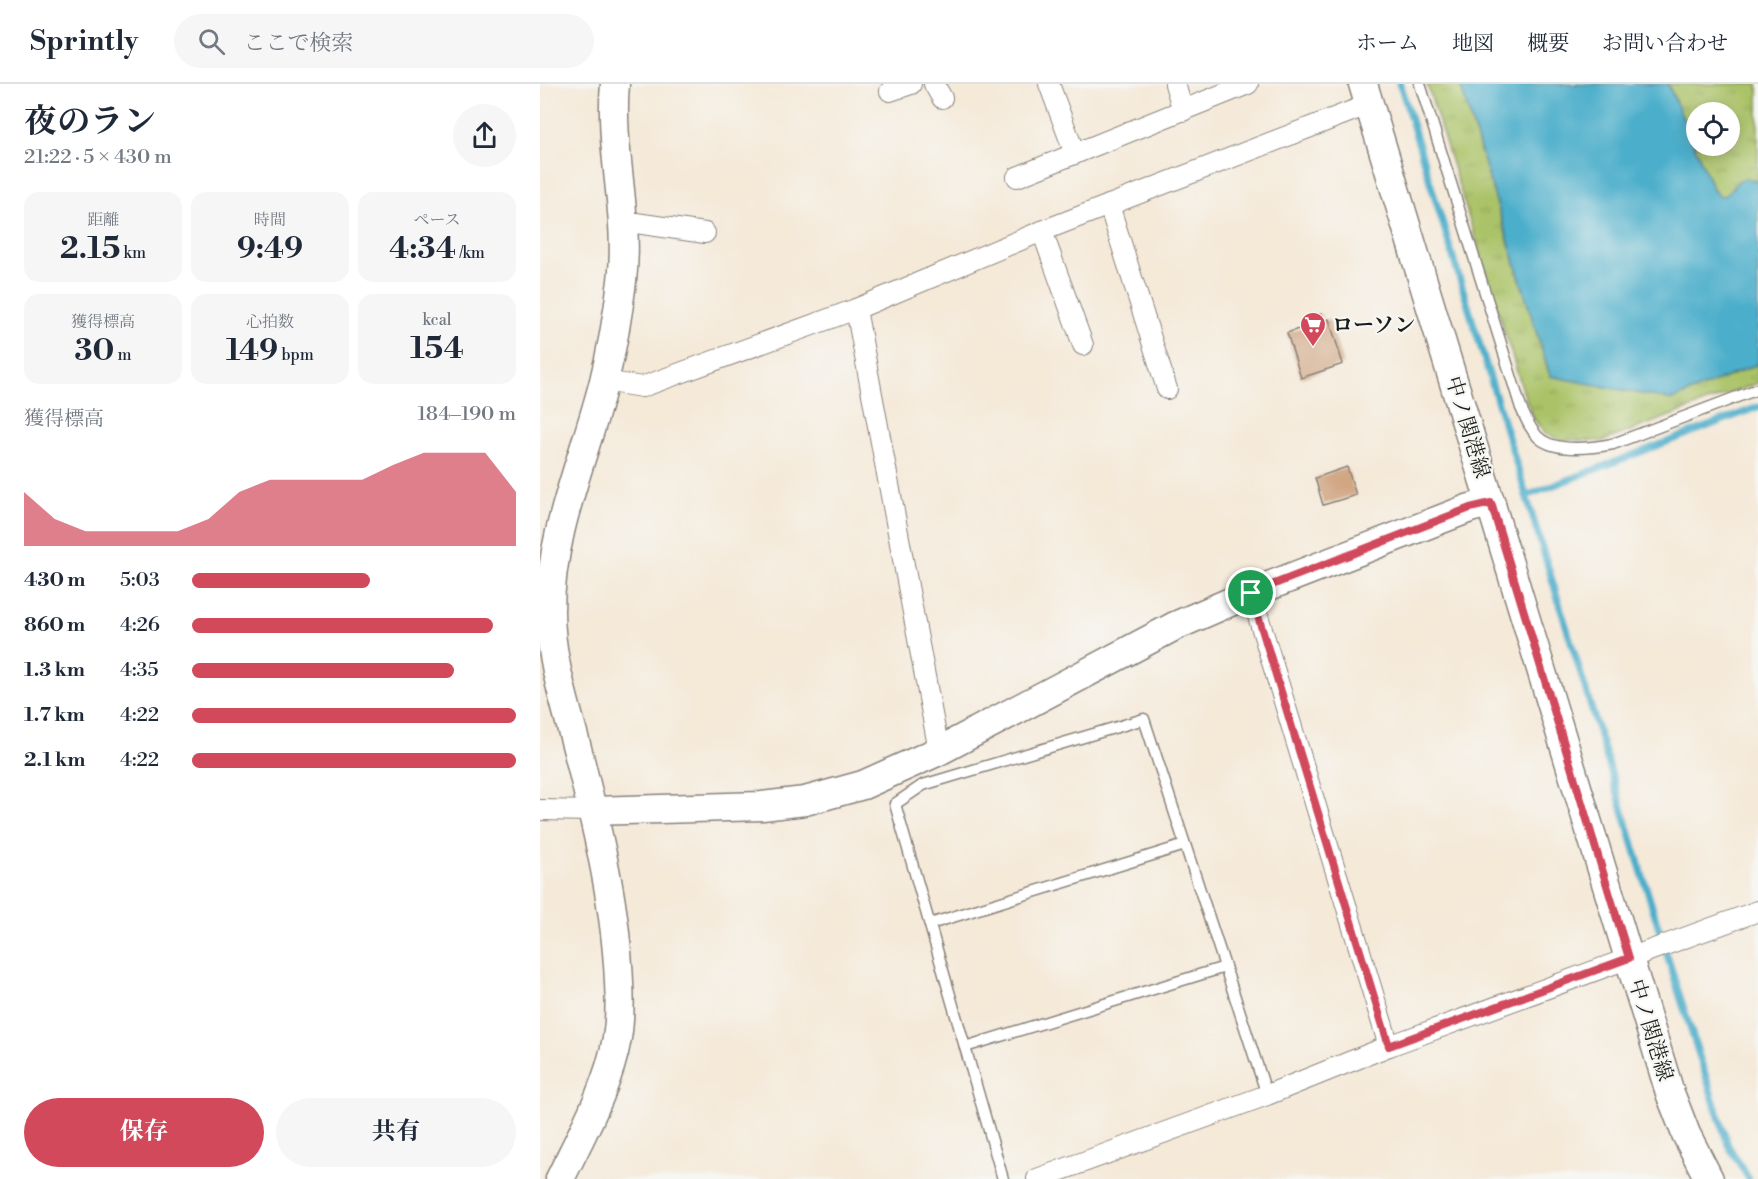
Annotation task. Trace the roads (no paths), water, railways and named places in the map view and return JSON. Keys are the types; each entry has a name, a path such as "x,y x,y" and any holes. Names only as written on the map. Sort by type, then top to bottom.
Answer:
{"street":[{"path":"560,1179 606,1077 617,1038 620,999 612,909 592,811 554,655 550,610 554,561 564,514 604,381 622,280 624,250 615,146 615,84"},
{"path":"890,91 910,84"},
{"path":"1049,84 1075,154"},
{"path":"1175,84 1183,111"},
{"path":"1017,177 1248,84"},
{"path":"604,381 642,387 856,309 1109,205 1367,94"},
{"name":"中ノ関港線","path":"1367,94 1670,1093 1686,1134 1709,1179"},
{"path":"1109,205 1167,389"},
{"path":"622,221 705,234"},
{"path":"1042,231 1083,345"},
{"path":"856,309 939,751"},
{"path":"540,810 592,811 762,806 805,801 863,785 939,751 1175,626 1251,593 1470,508 1491,503"},
{"path":"1251,593 1389,1046"},
{"path":"1037,1179 1267,1095 1389,1046 1758,911"}],"lane":[{"path":"1420,84 1521,408 1529,426 1540,439 1557,446 1576,449 1613,444 1758,388"},
{"path":"1003,1179 895,804 923,785 1144,720 1267,1095"},
{"path":"930,924 1185,845"},
{"path":"965,1047 1225,967"}],"water":[{"path":"1460,84 1668,84 1686,126 1686,156 1699,156 1717,195 1724,196 1741,179 1758,181 1758,364 1672,400 1550,376"}],"waterway":[{"path":"1400,84 1675,981 1728,1145 1749,1179"},
{"path":"1526,496 1758,407"}],"place":[{"name":"ローソン","path":"1313,348"}]}
